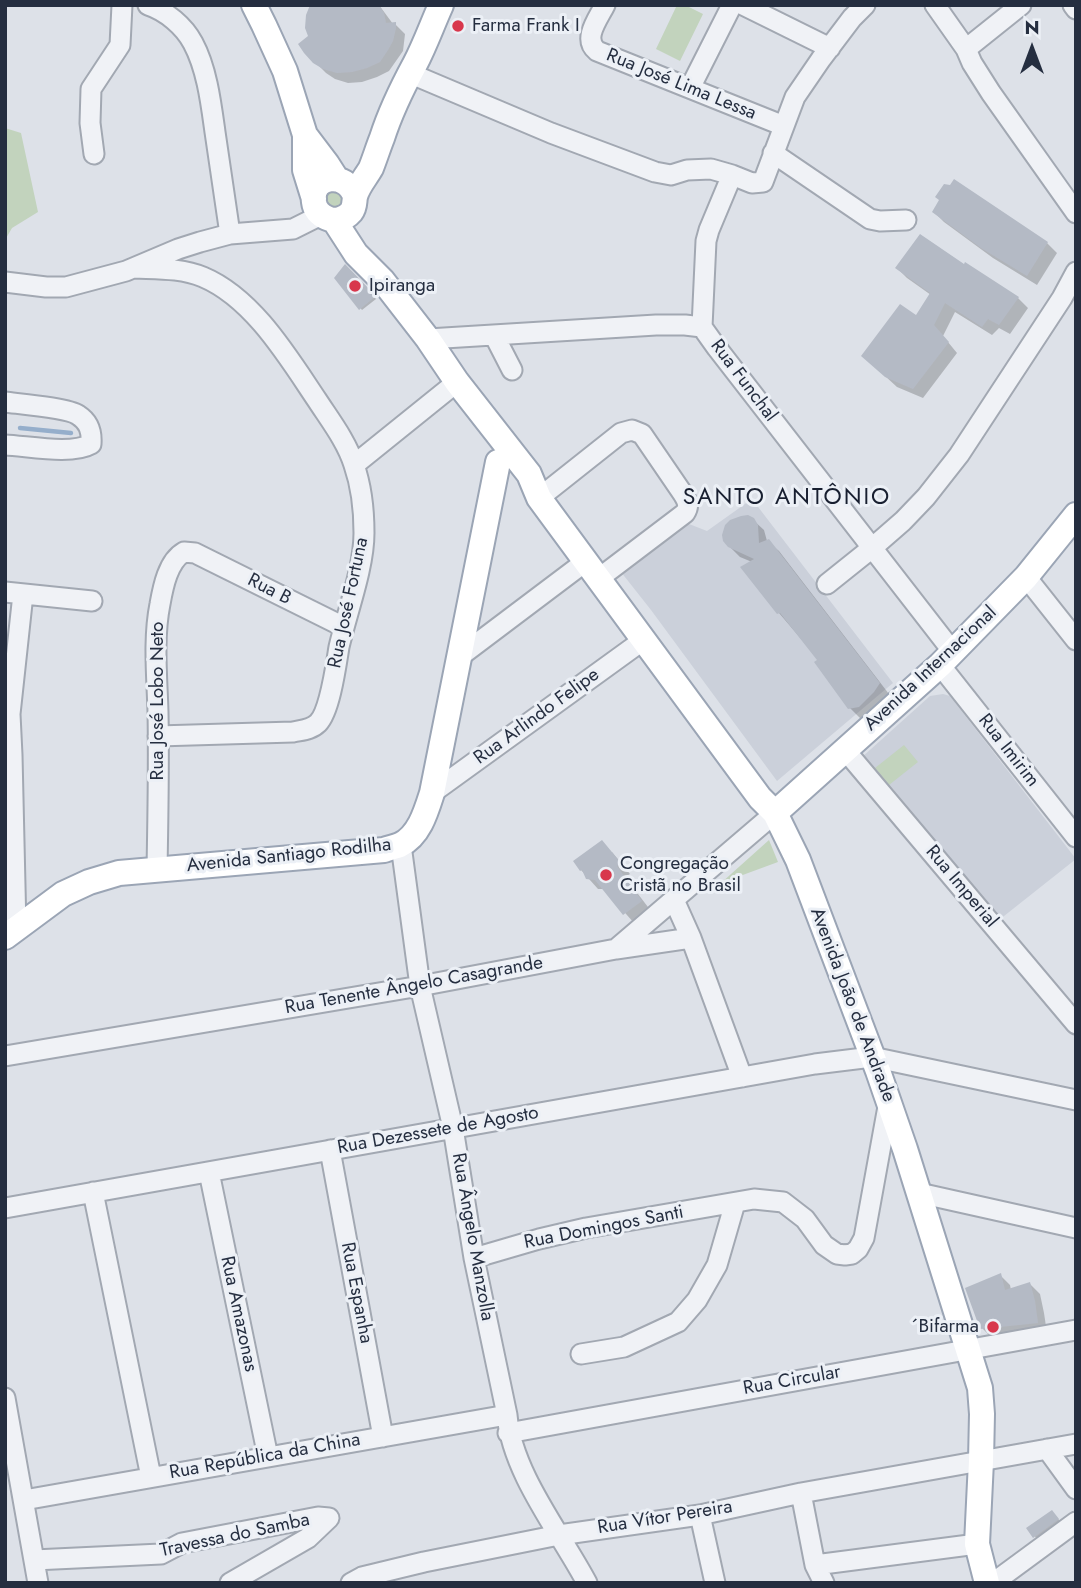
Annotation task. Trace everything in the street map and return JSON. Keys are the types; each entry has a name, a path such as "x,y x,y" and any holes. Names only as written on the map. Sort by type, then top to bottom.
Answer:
{"main road":[{"name":"Avenida João de Andrade","path":"254,5 285,71 305,135 305,170 336,200 356,254 372,268 428,339 457,382 529,474 529,489"},
{"path":"336,200 370,169 409,73 441,5"},
{"name":"Avenida João de Andrade","path":"457,382 467,414 498,462 529,489 760,798 775,813 797,859 889,1101 980,1388 982,1414 977,1544 987,1583"},
{"name":"Avenida Santiago Rodilha","path":"10,933 63,894 89,882 119,873 384,850 401,845 426,815 432,793 498,462"},
{"path":"492,492 506,482 529,489"},
{"name":"Avenida Internacional","path":"775,813 946,659 1026,577 1076,515"}],"street":[{"path":"94,154 90,123 91,89 120,45 121,5"},
{"path":"148,5 182,27 193,42 202,65 211,105 230,234"},
{"name":"Rua José Lima Lessa","path":"605,5 591,34 591,46 597,51 784,126"},
{"path":"690,88 732,5"},
{"path":"743,5 830,48"},
{"path":"409,73 551,133 655,172 671,175 704,169 752,183 763,181 796,97 821,59 865,5"},
{"path":"935,5 966,49 991,93 1076,213"},
{"path":"966,49 1021,5"},
{"path":"773,153 870,219 906,220"},
{"path":"702,327 706,241 732,175"},
{"path":"5,282 46,287 66,286 135,268 177,249 230,234 293,229 336,200"},
{"name":"Rua José Fortuna","path":"135,268 191,272 205,278 222,287 246,307 267,330 341,438 354,465 364,533 362,556 325,712 318,723 308,729 293,732 158,736"},
{"path":"827,584 903,521 926,497 1069,301 1076,272"},
{"name":"Rua Funchal","path":"428,339 656,325 702,327 872,548 946,659"},
{"path":"494,335 512,370"},
{"path":"354,465 457,382"},
{"path":"5,402 76,414 92,433 91,444 83,448 5,445"},
{"path":"459,657 688,509 683,494 642,434 632,430 621,433 529,489"},
{"name":"Rua José Lobo Neto","path":"158,869 159,605 174,560 184,552 195,553"},
{"name":"Rua B","path":"195,553 344,627"},
{"path":"1026,577 1076,640"},
{"path":"10,933 10,714 14,593 92,601"},
{"name":"Rua Arlindo Felipe","path":"432,793 642,641"},
{"name":"Rua Imirim","path":"946,659 1076,837"},
{"name":"Rua Imperial","path":"845,750 1076,1024"},
{"name":"Rua Tenente Ângelo Casagrande","path":"5,1056 420,986 616,949 775,813"},
{"name":"Rua Ângelo Manzolla","path":"401,845 420,986 453,1128 474,1258 507,1424 530,1484 587,1583"},
{"path":"674,900 691,937 742,1077"},
{"path":"616,949 691,937"},
{"name":"Rua Dezessete de Agosto","path":"5,1208 815,1064 872,1057 1076,1100"},
{"name":"Rua Domingos Santi","path":"474,1258 586,1228 754,1199 783,1202 805,1219 824,1245 837,1254 852,1254 864,1238 889,1101"},
{"name":"Rua Espanha","path":"330,1150 383,1437"},
{"name":"Rua Amazonas","path":"209,1172 268,1457"},
{"path":"93,1192 151,1478"},
{"path":"919,1193 1076,1228"},
{"path":"581,1354 624,1347 678,1322 697,1300 717,1265 735,1203"},
{"name":"Rua Circular","path":"507,1424 1076,1330"},
{"path":"5,1398 38,1583"},
{"name":"Rua República da China","path":"24,1500 383,1437 507,1424"},
{"name":"Rua Vítor Pereira","path":"351,1583 362,1577 424,1562 559,1535 699,1515 801,1493 1076,1444"},
{"path":"1047,1449 1076,1489"},
{"path":"801,1493 815,1565 824,1583"},
{"path":"699,1515 715,1583"},
{"name":"Travessa do Samba","path":"34,1560 161,1554 182,1543 318,1517 329,1518 309,1538 236,1580"},
{"path":"993,1583 1076,1522"},
{"path":"815,1565 977,1544"}],"shaded area":[{"path":"752,499 893,683 777,781 621,572 684,522 707,531"},
{"path":"930,696 950,696 1076,859 999,920 861,758"}],"green space":[{"path":"677,5 685,5 703,14 680,61 656,49"},
{"path":"5,128 21,133 38,212 12,228 5,240"},
{"path":"331,186 341,187 344,200 341,212 327,207"},
{"path":"904,745 918,762 889,785 875,768"},
{"path":"769,840 778,862 721,883"}],"building":[{"path":"310,5 379,5 386,23 396,22 393,41 380,62 367,68 337,73 323,69 313,63 298,44 308,36 305,28"},
{"path":"954,179 1048,242 1027,276 981,248 932,212 939,200 935,197 944,184 950,185"},
{"path":"920,234 1019,297 999,325 988,319 982,327 945,303 934,325 949,342 913,389 885,377 861,356 900,304 916,315 930,293 895,268"},
{"name":"Ipiranga","path":"345,264 376,296 359,310 334,278"},
{"path":"748,515 754,518 758,525 759,543 769,539 880,683 859,707 848,709 814,662 817,660 740,567 754,559 728,547 723,541 725,525 730,520"},
{"name":"Congregação Cristã no Brasil","path":"602,840 621,863 617,866 642,901 623,915 595,880 586,879 573,861"},
{"path":"1001,1273 1005,1290 1030,1282 1038,1323 980,1329 965,1288"},
{"path":"1052,1510 1059,1519 1033,1538 1026,1528"}],"waterway":[{"path":"20,428 71,433"}],"place":[{"name":"Farma Frank I","path":"458,26"},
{"name":"Ipiranga","path":"355,286"},
{"name":"Congregação Cristã no Brasil","path":"606,875"},
{"name":"´Bifarma","path":"993,1327"}],"district":[{"name":"SANTO ANTÔNIO","path":"787,498"}]}
